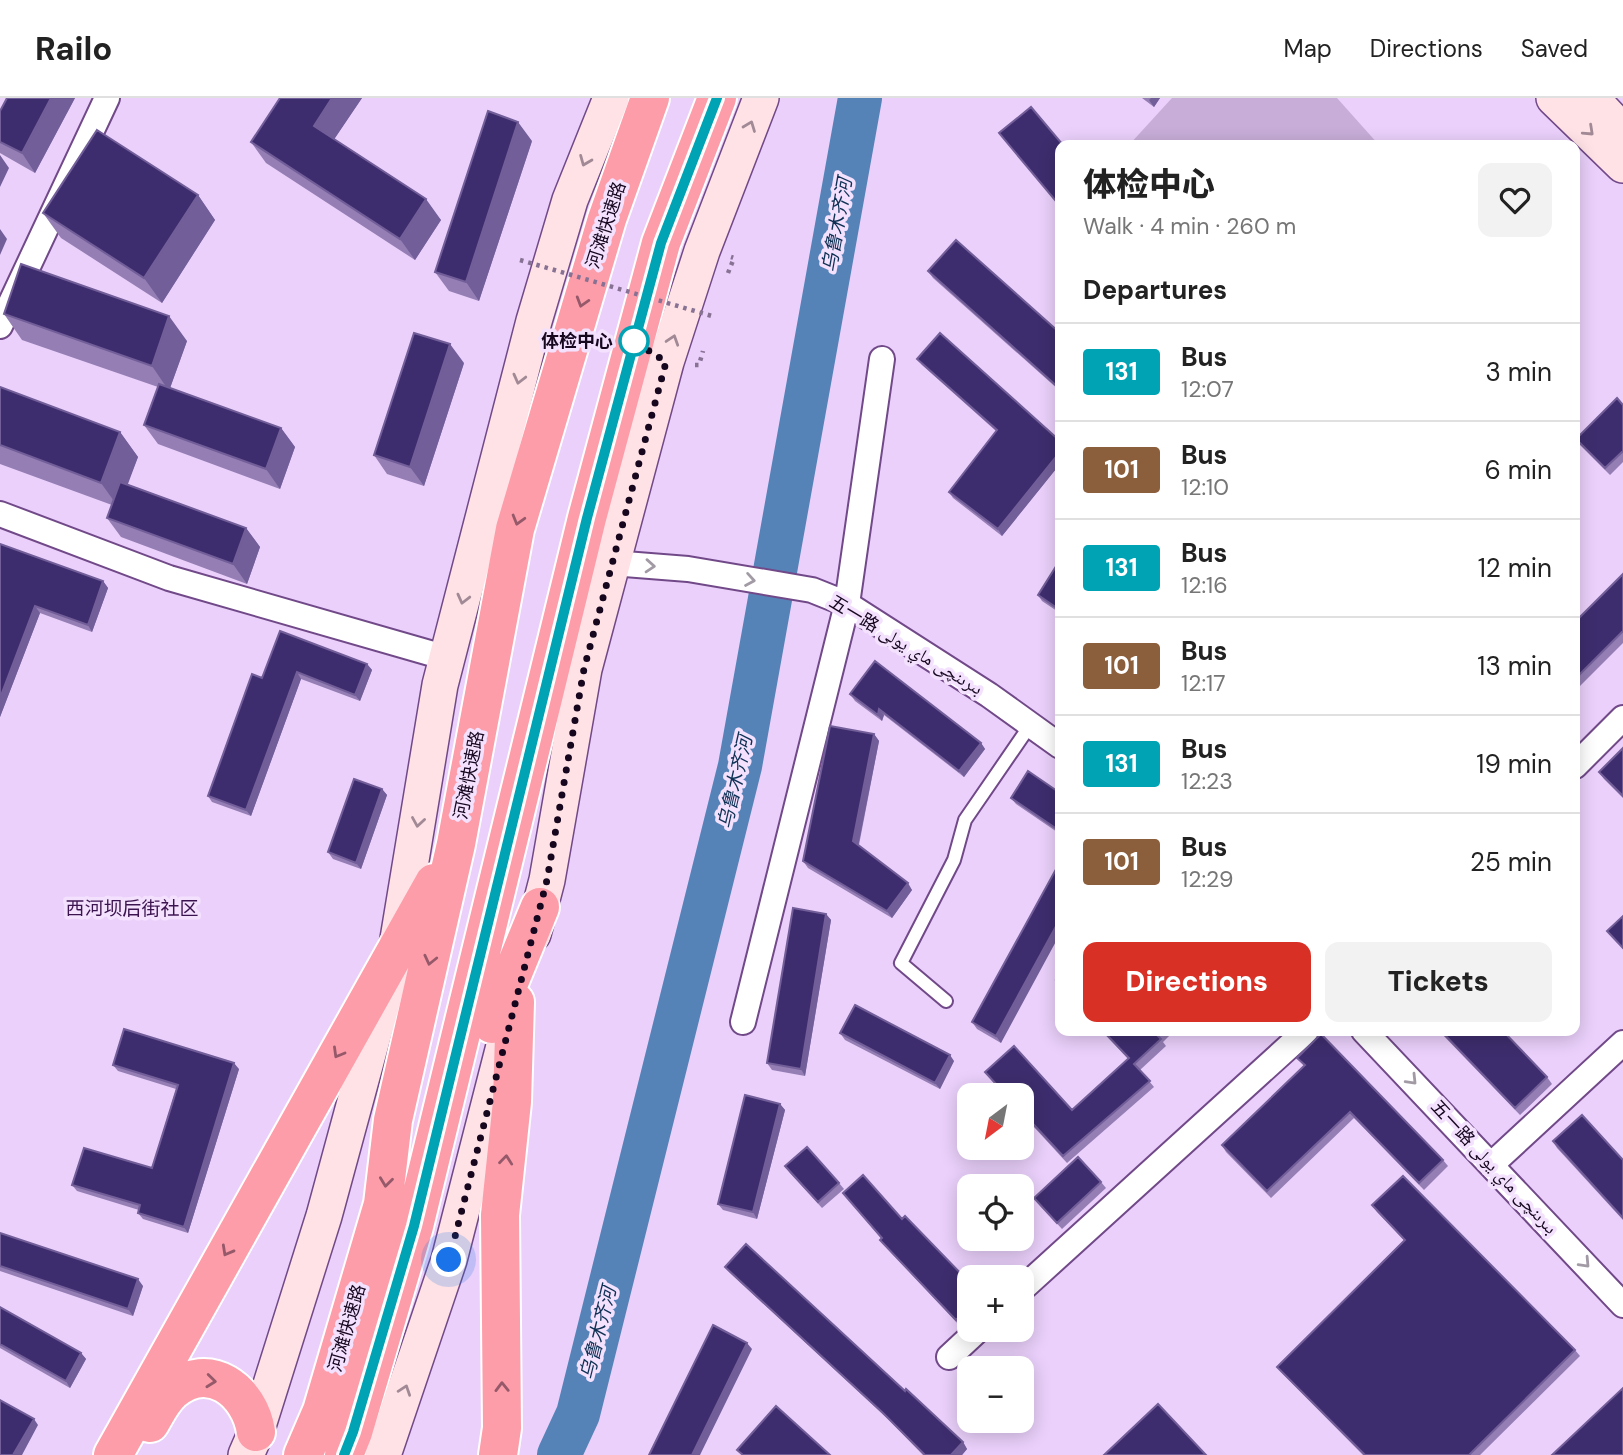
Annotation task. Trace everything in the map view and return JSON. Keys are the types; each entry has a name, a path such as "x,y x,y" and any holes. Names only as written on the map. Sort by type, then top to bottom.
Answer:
{"highway":[{"name":"河滩快速路","path":"303,1455 322,1411 383,1204 393,1119 456,844 515,529 607,219 650,98"},
{"name":"河滩快速路","path":"344,1455 423,1191 597,479 661,243 717,98"},
{"path":"113,1455 456,844"},
{"path":"423,1191 540,907"},
{"path":"498,1455 502,1428 500,1215 512,1102 515,1002"},
{"path":"132,1455 163,1401 174,1389 189,1381 205,1379 236,1389 247,1401 254,1416 251,1443"}],"street":[{"path":"0,326 107,98"},
{"path":"251,1443 324,1216 396,951 447,659 534,321 570,200 611,98"},
{"path":"383,1455 449,1260 540,907 584,669 666,362 702,251 761,98"},
{"path":"1554,98 1623,165"},
{"path":"1591,98 1623,132"},
{"path":"743,1022 847,604 881,359"},
{"path":"0,514 169,578 447,659"},
{"name":"五一路 بىرىنچى ماي يولى","path":"612,563 688,569 812,590 847,604 1055,742"},
{"path":"1580,760 1623,718"},
{"path":"1034,1278 1300,1036"},
{"name":"五一路 بىرىنچى ماي يولى","path":"1369,1036 1623,1305"},
{"path":"1492,1164 1623,1043"},
{"path":"948,1357 965,1342"}],"lane":[{"path":"947,1001 901,963 954,860 965,820 1031,724"}],"path":[{"path":"520,260 712,316"}],"shaded area":[{"path":"1172,98 1337,98 1375,140 1134,140"}],"building":[{"path":"7,98 51,98 22,153 0,142 0,111"},
{"path":"280,98 332,98 314,126 426,199 400,239 251,142"},
{"path":"1031,107 1059,140 1055,140 1055,200 999,133"},
{"path":"488,111 518,122 466,282 435,272"},
{"path":"97,130 198,195 144,278 43,213"},
{"path":"956,240 1055,329 1055,385 928,271"},
{"path":"21,264 169,316 152,366 4,314"},
{"path":"414,333 450,344 410,467 374,455"},
{"path":"940,333 1055,436 1055,458 998,529 949,492 997,430 917,359"},
{"path":"159,384 281,428 266,469 144,425"},
{"path":"0,387 120,432 101,483 0,445"},
{"path":"1617,398 1623,405 1623,451 1605,468 1580,443 1580,435"},
{"path":"120,482 246,528 233,564 107,518"},
{"path":"0,544 103,581 88,625 35,606 0,698"},
{"path":"1055,568 1055,607 1038,595"},
{"path":"1623,574 1623,631 1580,674 1580,617"},
{"path":"280,631 367,664 355,695 297,672 246,810 208,796 252,674 262,678"},
{"path":"875,661 981,743 959,771 879,709 878,715 850,694"},
{"path":"830,726 874,734 853,841 908,883 887,911 803,861"},
{"path":"1623,748 1623,796 1599,772"},
{"path":"1028,771 1055,790 1055,828 1011,798"},
{"path":"354,779 382,789 356,863 328,852"},
{"path":"1055,871 1055,928 996,1036 972,1022"},
{"path":"793,908 826,914 801,1069 767,1063"},
{"path":"1623,916 1623,948 1607,931"},
{"path":"855,1005 950,1055 935,1083 840,1033"},
{"path":"124,1029 234,1063 184,1227 138,1213 140,1205 72,1185 84,1148 152,1168 178,1085 113,1065"},
{"path":"1108,1036 1158,1036 1161,1039 1134,1064 1150,1081 1063,1156 1034,1125 1034,1083 995,1083 985,1072 1014,1046 1072,1110 1129,1058"},
{"path":"1319,1036 1323,1036 1443,1160 1419,1183 1350,1112 1267,1191 1222,1145 1305,1065 1297,1058"},
{"path":"1446,1036 1508,1036 1547,1077 1515,1108"},
{"path":"745,1095 780,1104 753,1212 718,1204"},
{"path":"1582,1115 1623,1160 1623,1218 1553,1141"},
{"path":"807,1147 839,1183 818,1202 785,1166"},
{"path":"1078,1157 1101,1182 1057,1223 1034,1198"},
{"path":"863,1175 902,1219 905,1216 957,1270 956,1320 880,1240 882,1238 843,1193"},
{"path":"1403,1176 1575,1350 1469,1455 1365,1455 1277,1367 1405,1240 1372,1205"},
{"path":"0,1233 138,1279 128,1309 0,1266"},
{"path":"746,1244 963,1442 951,1455 925,1455 725,1267"},
{"path":"0,1307 81,1353 66,1381 0,1344"},
{"path":"713,1325 747,1343 692,1455 649,1455"},
{"path":"1623,1388 1623,1455 1552,1455"},
{"path":"0,1400 34,1419 13,1455 0,1455"},
{"path":"1158,1404 1206,1455 1104,1455"},
{"path":"776,1406 830,1455 743,1455 737,1450"}],"waterway":[{"name":"乌鲁木齐河","path":"559,1455 578,1414 740,766 860,98"}],"bus line":[{"name":"131","path":"344,1455 414,1226 587,518 661,243 717,98"}],"place":[{"name":"体检中心","path":"634,341"}],"district":[{"name":"西河坝后街社区","path":"132,908"}],"route":[{"path":"449,1260 547,880 584,669 666,362 634,341"}]}
